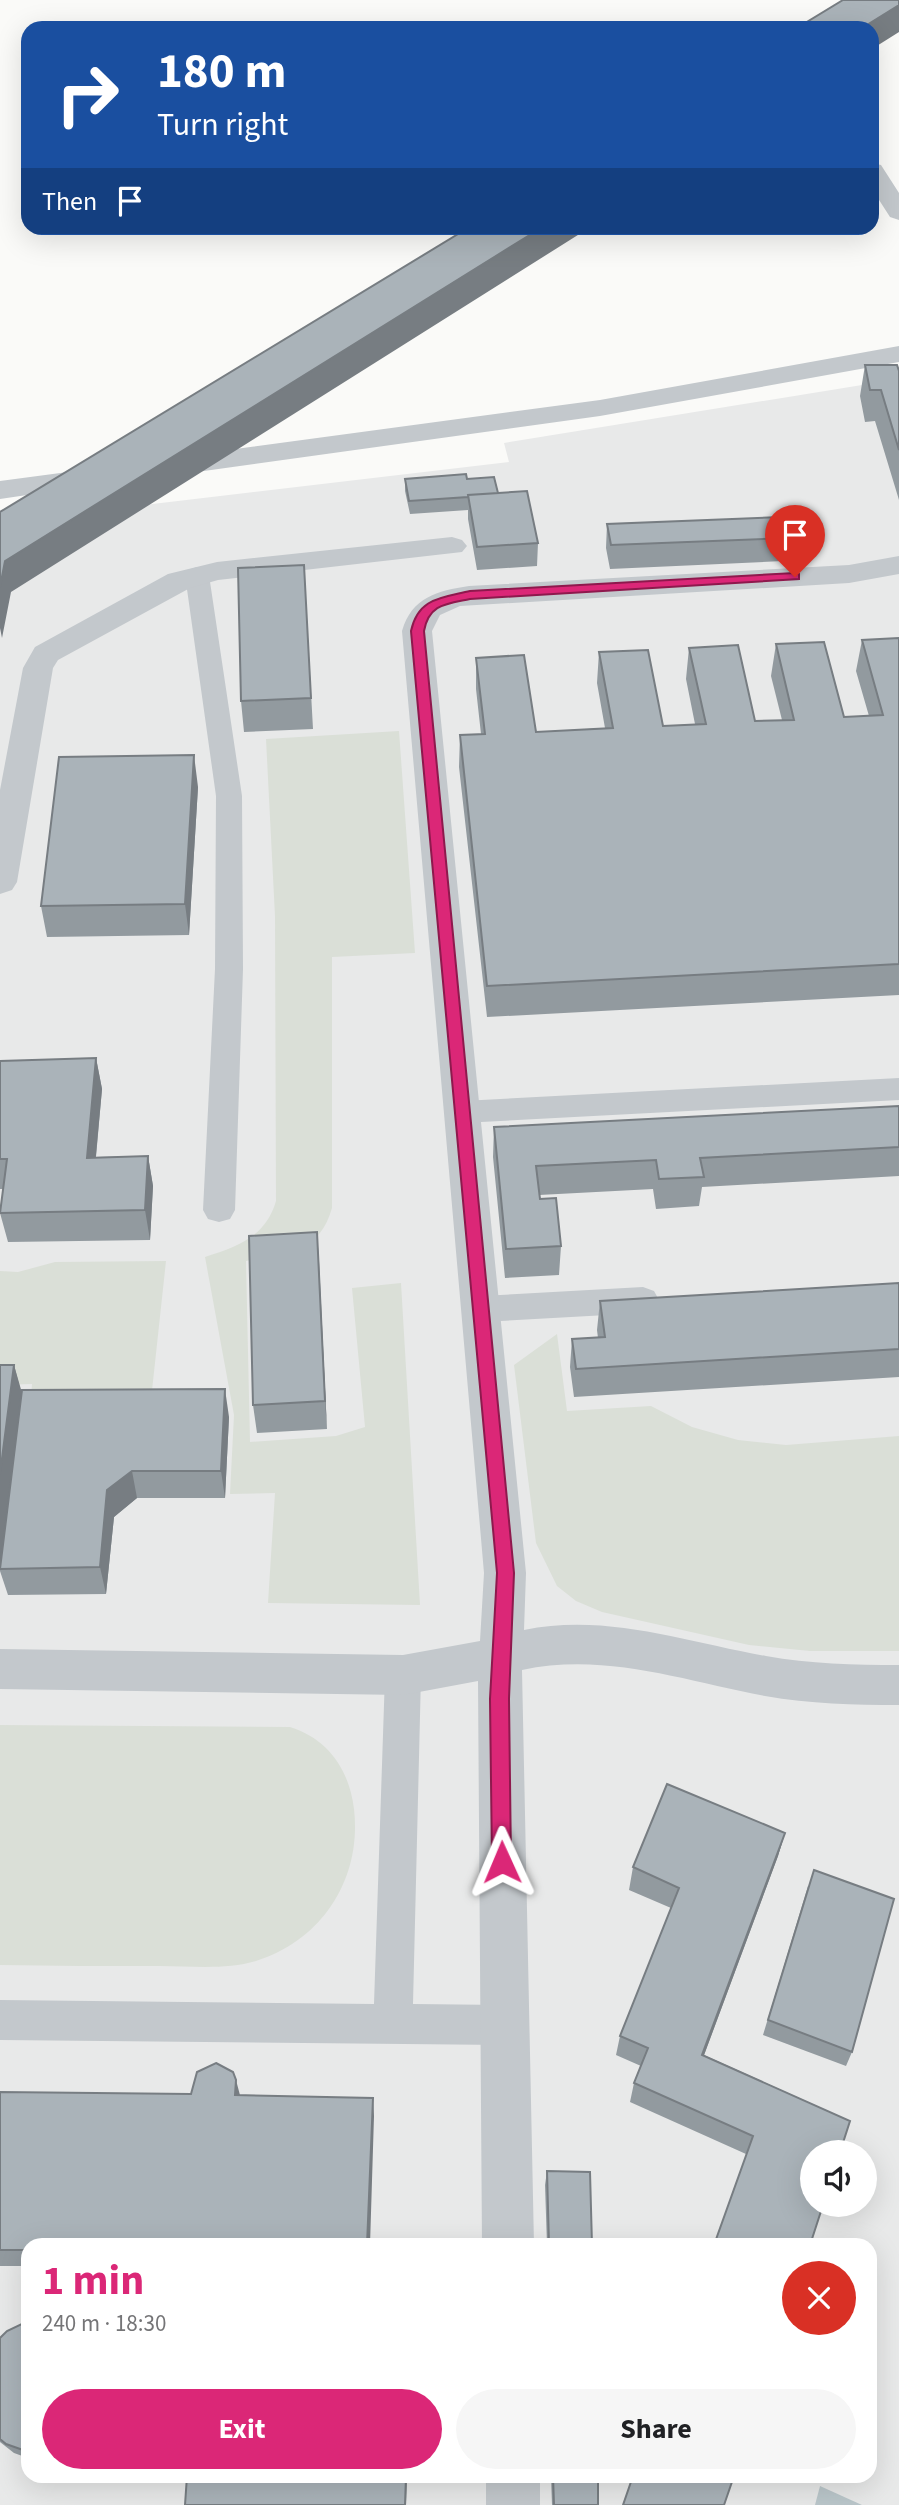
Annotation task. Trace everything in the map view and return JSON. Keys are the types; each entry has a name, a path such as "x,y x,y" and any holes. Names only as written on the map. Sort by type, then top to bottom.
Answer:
{"street":[{"path":"879,181 899,212"},
{"path":"0,490 600,408 899,354"},
{"path":"0,882 33,691 38,668 46,654 179,581 217,570 452,546"},
{"path":"508,2238 501,1654 505,1573 418,631 421,616 430,604 470,595 849,573 899,565"},
{"path":"0,691 33,691"},
{"path":"0,1669 403,1675 439,1672 541,1644 584,1643 768,1677 843,1685 899,1685"},
{"path":"513,2483 513,2505"}],"lane":[{"path":"197,576 229,796 229,969 219,1210"},
{"path":"462,1112 899,1089"},
{"path":"481,1309 676,1298"},
{"path":"393,2024 403,1675"},
{"path":"0,2020 504,2025"}],"shaded area":[{"path":"899,379 899,2505 0,2505 0,522 509,462 504,443"},
{"path":"399,731 415,953 332,957 332,1208 326,1223 310,1243 288,1252 246,1261 250,1442 336,1436 365,1427 352,1288 401,1283 420,1605 268,1603 275,1493 230,1494 234,1415 205,1257 229,1249 258,1231 276,1201 275,916 266,739"},
{"path":"166,1261 150,1409 30,1409 32,1384 0,1385 0,1271 18,1272 55,1262"},
{"path":"557,1334 567,1411 651,1406 692,1427 738,1440 786,1445 899,1436 899,1651 810,1651 749,1645 602,1612 576,1601 557,1586 536,1543 514,1365"},
{"path":"0,1725 290,1727 303,1732 326,1748 334,1758 342,1769 351,1794 355,1834 344,1882 319,1922 301,1938 280,1951 245,1964 208,1967 0,1965"},
{"path":"820,2486 862,2505 815,2505"}],"building":[{"path":"843,0 899,0 899,5 873,21 808,21"},
{"path":"456,235 530,235 5,561 0,587 0,512"},
{"path":"865,365 897,365 899,450 881,390 870,390"},
{"path":"466,474 467,479 494,477 498,493 409,501 405,479"},
{"path":"527,491 538,543 477,547 468,495"},
{"path":"781,517 786,538 611,545 607,524"},
{"path":"304,565 311,698 241,701 238,568"},
{"path":"899,638 899,964 487,986 460,735 485,734 476,658 524,655 536,732 613,728 599,652 648,650 663,726 706,724 689,648 738,645 755,721 794,720 776,644 824,642 844,717 883,715 862,640"},
{"path":"194,755 185,904 41,906 59,757"},
{"path":"96,1058 87,1158 148,1156 145,1210 0,1213 7,1159 0,1159 0,1061"},
{"path":"899,1106 899,1147 700,1158 704,1177 659,1179 656,1160 536,1166 540,1199 556,1198 561,1246 506,1249 494,1127"},
{"path":"317,1232 325,1401 253,1405 249,1236"},
{"path":"899,1283 899,1349 576,1369 572,1339 605,1337 600,1301"},
{"path":"0,1365 14,1365 0,1474"},
{"path":"225,1389 221,1471 132,1471 107,1490 100,1567 0,1569 22,1390"},
{"path":"667,1784 785,1833 702,2055 850,2121 844,2140 800,2140 800,2217 819,2217 812,2238 717,2238 753,2136 634,2083 648,2048 620,2036 679,1888 633,1867"},
{"path":"814,1870 894,1899 852,2052 768,2020"},
{"path":"216,2063 233,2072 236,2080 235,2095 373,2098 367,2238 21,2238 21,2250 0,2250 0,2092 191,2094 197,2072"},
{"path":"547,2171 590,2172 592,2238 549,2238"},
{"path":"21,2324 21,2449 0,2439 0,2338"},
{"path":"187,2483 406,2483 405,2505 185,2505"},
{"path":"553,2483 598,2483 598,2505 554,2505"},
{"path":"631,2483 732,2483 724,2505 623,2505"}],"route":[{"path":"502,1862 499,1699 505,1573 418,631 421,616 430,604 470,595 795,577"}]}
